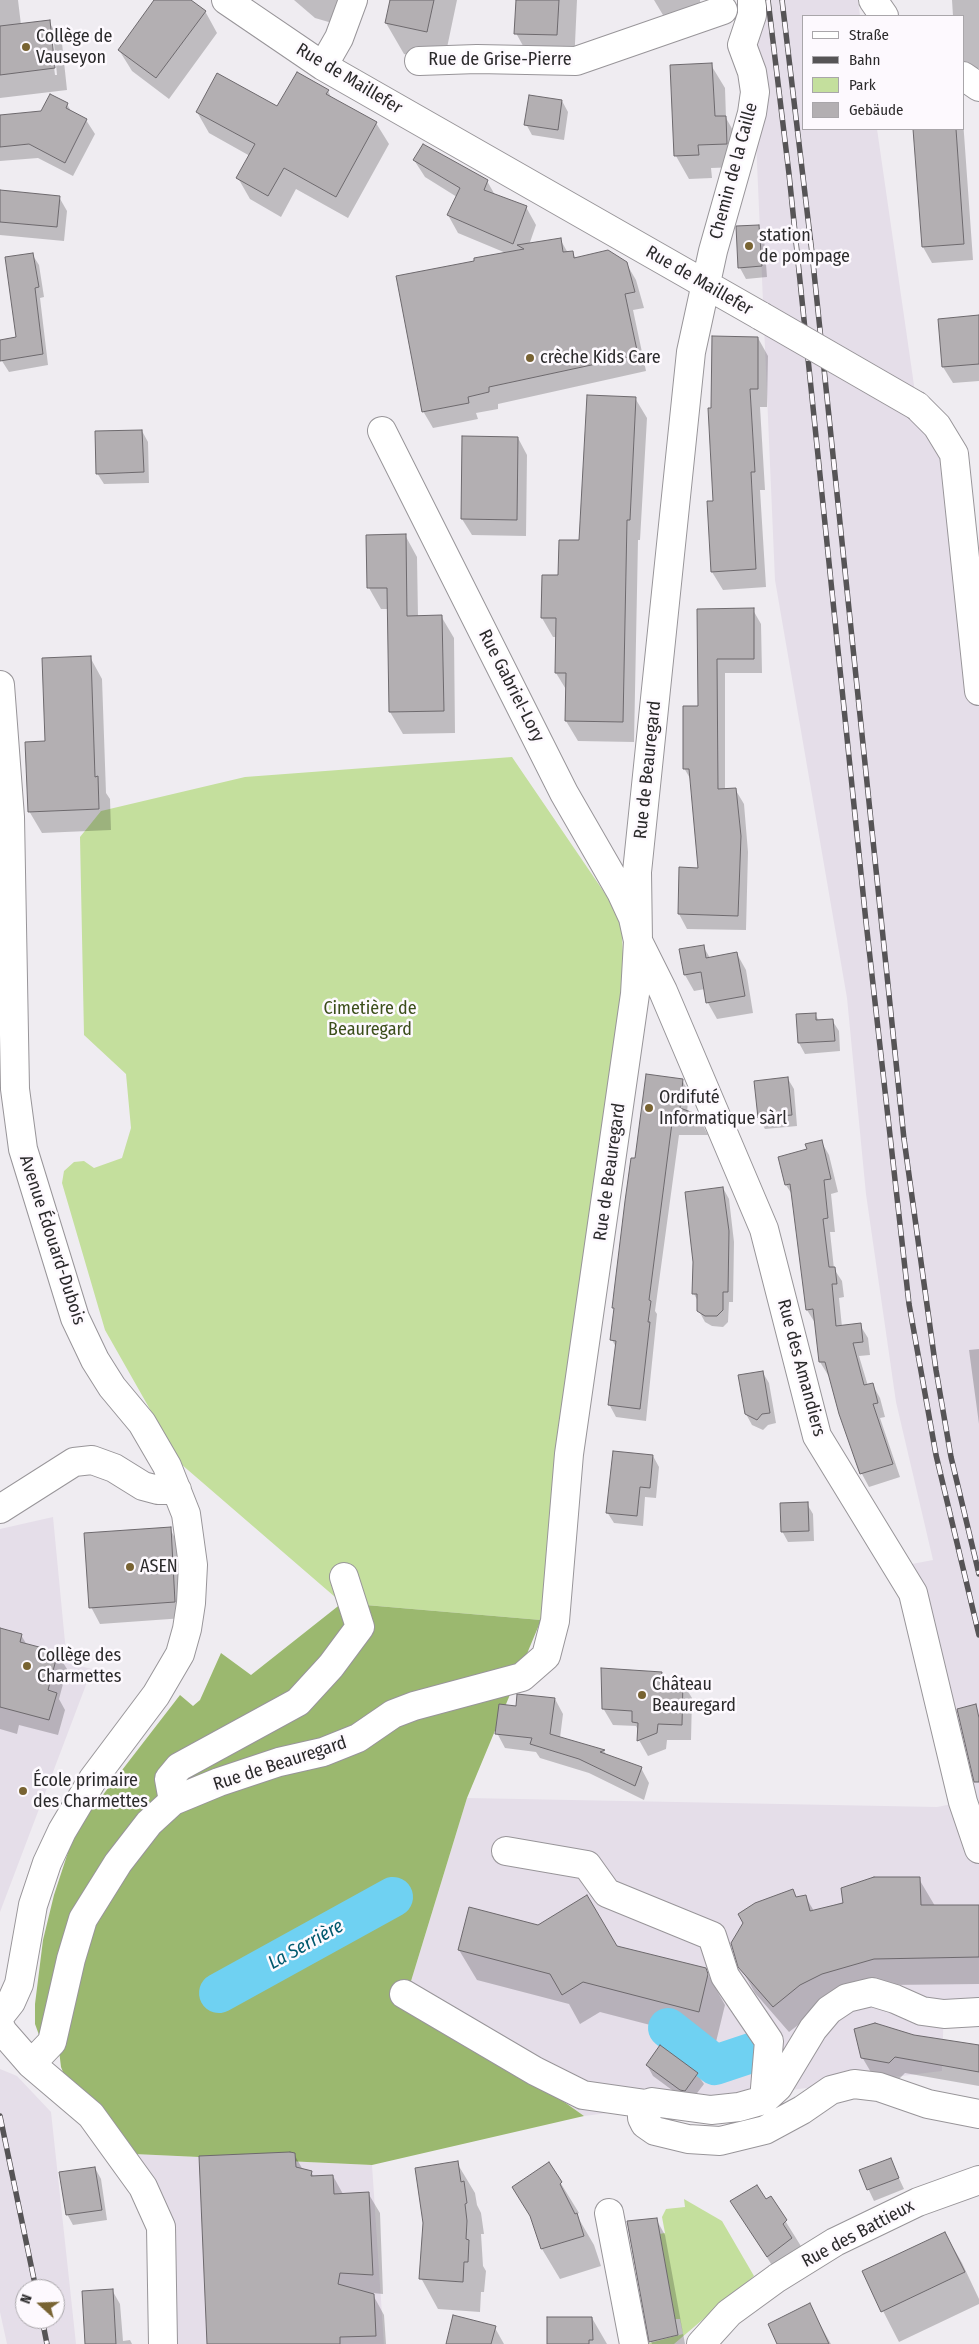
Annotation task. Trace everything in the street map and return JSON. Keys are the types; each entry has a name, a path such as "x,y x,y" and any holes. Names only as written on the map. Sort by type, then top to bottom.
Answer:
{"street":[{"name":"Rue de Maillefer","path":"226,0 323,66 917,406 938,426 954,454 979,691"},
{"path":"323,66 339,38 353,0"},
{"path":"742,46 752,15 752,0"},
{"path":"873,0 883,15"},
{"name":"Rue de Grise-Pierre","path":"419,61 478,59 576,61 722,5 742,46"},
{"name":"Chemin de la Caille","path":"706,285 713,251 752,113 755,92 752,72 742,46"},
{"path":"964,77 979,87"},
{"name":"Rue de Beauregard","path":"173,1801 228,1779 279,1762 323,1752 358,1738 393,1714 407,1709 522,1677 546,1656 555,1621 570,1454 636,994 638,941 637,872 690,362 706,285"},
{"name":"Rue Gabriel-Lory","path":"382,431 564,793 621,892 633,918 638,941"},
{"name":"Avenue Édouard-Dubois","path":"0,685 10,817 15,1089 18,1124 23,1149 75,1318 95,1360 112,1387 142,1424 167,1466 186,1514 193,1565 191,1603 187,1629 180,1654 156,1695 93,1779 62,1831 47,1863 33,1905 19,1984 11,2002 0,2016"},
{"name":"Rue des Amandiers","path":"638,941 663,990 764,1228 817,1436 912,1593 963,1802 979,1849"},
{"path":"0,1509 74,1462 92,1460 114,1468 143,1486 158,1490 177,1490"},
{"path":"30,2064 52,2042 71,1959 83,1919 118,1863 149,1824 173,1801 169,1779 179,1767 298,1702 331,1666 360,1627 344,1578"},
{"path":"506,1851 586,1865 607,1893 712,1936 725,1976 769,2041 764,2100"},
{"path":"404,1994 535,2071 584,2095 644,2107 652,2102 711,2110 739,2107 764,2100 778,2087 812,2029 829,2010 847,1998 872,1992 895,1999 922,2011 944,2014 979,2012"},
{"path":"0,2026 30,2064 91,2115 143,2187 161,2227 163,2344"},
{"path":"644,2107 642,2118 655,2131 688,2139 720,2141 765,2130 802,2110 831,2090 854,2084 879,2087 928,2104 979,2114"},
{"name":"Rue des Battieux","path":"701,2344 729,2313 835,2242 918,2202 979,2180"},
{"path":"609,2213 634,2344"}],"shaded area":[{"path":"750,0 858,0 860,15 802,15 802,130 877,130 917,406 937,426 979,691 979,1999 944,2001 942,2071 584,2116 408,1991 467,1798 937,1807 963,1802 912,1564 933,1560 896,1402 866,1194 847,998 775,580"},
{"name":"École primaire des Charmettes","path":"53,1517 67,1663 92,1669 0,1912 0,1529"},
{"path":"0,2069 17,2076 51,2112 76,2344 7,2344 0,2312"},
{"path":"134,2154 372,2165 384,2344 163,2344 161,2227"}],"green space":[{"name":"Cimetière de Beauregard","path":"512,757 621,917 625,991 541,1620 342,1603 181,1464 105,1330 62,1183 64,1171 74,1162 84,1161 94,1168 122,1158 131,1128 126,1074 84,1035 80,837 101,811 245,777"},
{"path":"342,1603 541,1620 467,1798 408,1991 584,2116 372,2165 134,2154 65,2077 61,2067 59,2050 42,2043 35,2024 35,2004 43,1940 54,1895 75,1831 180,1695 193,1706 200,1700 221,1653 251,1675"},
{"path":"684,2199 722,2221 754,2276 674,2344 646,2344 683,2334 680,2319 675,2319 659,2234 665,2233 662,2217 666,2209 685,2207"}],"building":[{"path":"154,0 191,0 206,11 156,78 118,50"},
{"path":"390,0 434,0 427,32 385,23"},
{"path":"516,0 559,0 557,35 514,34"},
{"name":"Collège de Vauseyon","path":"50,20 55,68 0,75 0,26"},
{"path":"712,63 715,116 726,116 727,144 698,145 699,155 674,156 670,65"},
{"path":"297,72 329,90 326,94 377,122 336,197 284,168 268,196 236,178 255,144 196,112 217,73 277,106"},
{"path":"50,94 68,103 66,108 87,119 65,163 29,144 0,147 0,115 41,111"},
{"path":"529,95 562,100 558,130 524,125"},
{"path":"913,130 956,130 964,244 922,247"},
{"path":"423,144 488,180 484,190 527,206 513,244 447,215 460,188 413,160"},
{"path":"0,190 60,196 57,227 0,222"},
{"name":"station de pompage","path":"759,225 762,266 738,268 736,226"},
{"path":"561,238 563,252 573,251 574,258 608,250 627,262 635,292 625,294 638,355 489,387 489,392 468,397 469,403 422,412 396,276 474,261 474,258 524,249 517,245"},
{"path":"33,253 39,287 35,288 43,354 0,361 0,340 16,337 5,257"},
{"path":"979,315 979,364 942,367 938,319"},
{"path":"712,336 758,337 758,389 750,389 755,472 751,472 756,569 711,572 707,501 713,501 708,408 711,408"},
{"path":"587,395 636,397 630,520 627,520 623,722 565,721 566,673 555,673 556,618 541,618 542,575 558,575 559,540 579,540"},
{"path":"142,430 144,472 96,474 95,431"},
{"path":"462,436 518,437 517,520 461,519"},
{"path":"406,534 407,616 442,615 444,711 389,712 387,588 367,588 366,535"},
{"path":"754,608 754,659 717,659 718,789 736,788 741,836 738,916 678,914 679,867 698,868 689,769 683,769 683,706 698,706 697,609"},
{"path":"91,656 95,777 98,776 99,809 28,812 25,742 45,741 42,658"},
{"path":"704,945 706,958 737,952 745,996 706,1003 701,972 684,975 679,949"},
{"path":"816,1013 816,1020 833,1019 835,1041 798,1043 796,1014"},
{"path":"646,1074 683,1079 680,1108 699,1115 702,1123 672,1123 649,1300 651,1301 648,1322 650,1322 640,1409 608,1405 616,1341 610,1340 614,1308 612,1308 631,1158 635,1158"},
{"path":"788,1077 792,1115 758,1118 754,1081"},
{"path":"822,1140 831,1179 824,1180 828,1218 823,1219 829,1267 835,1267 837,1284 832,1284 836,1326 861,1323 863,1342 853,1343 864,1385 873,1383 878,1403 873,1404 893,1464 860,1474 839,1414 825,1362 819,1362 813,1309 806,1310 790,1184 785,1185 778,1157 807,1149 805,1144"},
{"path":"723,1187 729,1231 728,1292 723,1292 723,1310 717,1316 705,1316 697,1311 697,1294 692,1294 693,1262 685,1192"},
{"path":"763,1371 770,1413 762,1414 757,1420 745,1414 738,1375"},
{"path":"613,1451 653,1455 650,1488 640,1487 637,1516 606,1513"},
{"path":"808,1502 809,1531 781,1532 780,1503"},
{"name":"ASEN","path":"171,1527 175,1602 89,1608 84,1533"},
{"name":"Collège des Charmettes","path":"0,1628 22,1634 20,1642 58,1652 48,1690 57,1693 49,1720 0,1707"},
{"name":"Château Beauregard","path":"601,1668 662,1672 661,1680 683,1680 682,1725 658,1724 657,1733 637,1741 638,1723 632,1722 632,1711 602,1709"},
{"path":"517,1694 555,1698 550,1734 605,1750 600,1752 642,1767 635,1786 579,1759 530,1744 532,1738 495,1734 499,1704 516,1706"},
{"path":"976,1704 979,1718 979,1782 974,1782 957,1709"},
{"path":"874,1877 920,1877 921,1905 979,1905 979,1957 874,1959 822,1974 800,1985 773,2007 738,1967 731,1943 743,1923 738,1914 755,1903 793,1889 796,1897 806,1895 810,1911 843,1903 841,1888"},
{"path":"587,1895 617,1946 706,1968 708,1974 699,2012 583,1982 562,1995 550,1974 458,1950 469,1907 538,1925"},
{"path":"875,2023 914,2035 979,2045 979,2072 895,2057 889,2063 861,2058 854,2029"},
{"path":"660,2045 698,2073 685,2091 680,2090 646,2065"},
{"path":"295,2153 296,2167 312,2171 311,2176 333,2175 334,2194 369,2192 373,2275 340,2273 338,2284 374,2294 376,2336 340,2337 340,2344 207,2344 199,2156"},
{"path":"891,2158 899,2178 867,2190 859,2170"},
{"path":"458,2161 461,2182 464,2181 467,2203 465,2204 467,2221 466,2239 469,2240 468,2262 464,2262 463,2282 419,2279 423,2223 415,2168"},
{"path":"549,2162 562,2182 560,2184 575,2214 577,2213 584,2236 541,2249 530,2216 512,2187"},
{"path":"95,2167 102,2210 66,2215 59,2172"},
{"path":"757,2185 766,2199 771,2196 787,2220 783,2224 792,2238 767,2257 730,2201"},
{"path":"657,2218 678,2335 649,2342 627,2221"},
{"path":"945,2232 965,2272 881,2312 862,2271"},
{"path":"113,2289 116,2344 85,2344 82,2291"},
{"path":"810,2303 829,2344 777,2344 768,2324"},
{"path":"453,2315 496,2326 491,2344 446,2344"},
{"path":"547,2317 592,2317 593,2340 589,2340 589,2344 547,2344"}],"waterway":[{"name":"La Serrière","path":"219,1993 393,1897"},
{"name":"La Serrière","path":"668,2028 715,2065 757,2051"}],"railway":[{"path":"768,0 789,174 866,922 909,1304 936,1455 979,1635"},
{"path":"782,0 812,253 904,1139 936,1370 951,1457 979,1574"},
{"path":"0,2116 34,2279"},
{"path":"44,2329 47,2344"}],"place":[{"name":"Collège de Vauseyon","path":"26,47"},
{"name":"station de pompage","path":"749,246"},
{"name":"crèche Kids Care","path":"530,358"},
{"name":"Ordifuté Informatique sàrl","path":"649,1108"},
{"name":"ASEN","path":"130,1567"},
{"name":"Collège des Charmettes","path":"27,1666"},
{"name":"Château Beauregard","path":"642,1695"},
{"name":"École primaire des Charmettes","path":"23,1791"}]}
